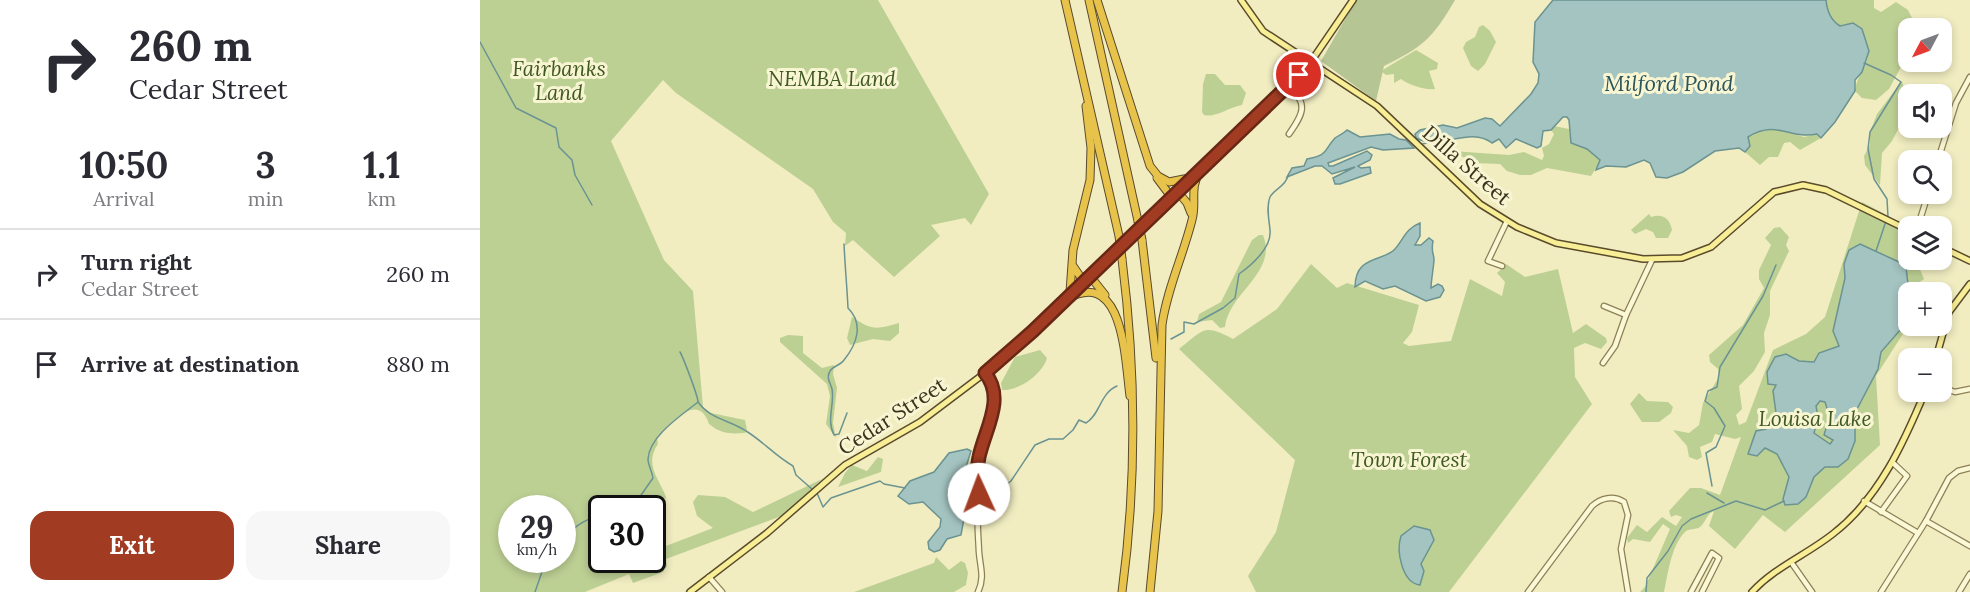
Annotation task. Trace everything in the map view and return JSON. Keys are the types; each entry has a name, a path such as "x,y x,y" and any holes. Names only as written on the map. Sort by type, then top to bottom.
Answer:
{"highway":[{"path":"1065,0 1119,236 1134,379 1131,508 1122,592"},
{"path":"1089,0 1142,240 1153,323 1159,417"},
{"path":"1097,0 1147,159 1172,198"},
{"path":"1065,300 1071,287 1072,261 1091,167 1082,68"},
{"path":"1150,592 1158,511 1163,316 1191,224 1192,187 1200,170"},
{"path":"1154,172 1172,183 1194,177"},
{"path":"1178,192 1189,205 1191,224"},
{"path":"1072,261 1076,273 1087,279 1109,301 1118,322 1134,426"},
{"path":"1065,300 1088,291 1097,293 1109,301"}],"main road":[{"name":"Dilla Street","path":"1240,0 1258,26 1288,48 1370,100 1476,200 1531,234 1571,247 1652,260 1682,258 1705,250 1765,199 1788,187 1803,185 1821,187 1898,225"},
{"name":"Cedar Street","path":"690,592 850,462 917,424 985,373 1065,300 1299,75 1311,62 1353,0"},
{"path":"1288,48 1299,62 1299,75"},
{"path":"1952,252 1970,261"},
{"path":"1939,348 1949,312 1970,284"},
{"path":"1752,592 1791,562 1835,533 1864,501 1892,462 1908,434 1921,402"}],"street":[{"path":"1941,150 1956,103 1970,77"},
{"path":"1289,85 1300,97 1302,105 1297,122 1289,134"},
{"path":"1502,266 1488,261 1507,221"},
{"path":"1603,363 1615,346 1626,315 1652,260"},
{"path":"1604,306 1626,315"},
{"path":"978,592 983,574 979,550 979,458 989,426 994,390 985,373"},
{"path":"1952,391 1970,390"},
{"path":"1881,512 1906,478 1906,474 1892,462"},
{"path":"1881,592 1926,521 1950,477 1970,468"},
{"path":"1528,592 1592,506 1599,500 1612,498 1624,502 1628,511 1621,549 1628,592"},
{"path":"1864,501 1918,533"},
{"path":"1926,521 1970,546"},
{"path":"1691,592 1712,553 1719,558 1702,592"},
{"path":"1791,562 1812,592"},
{"path":"1959,592 1970,574"},
{"path":"709,577 723,592"}],"green space":[{"path":"480,0 878,0 989,194 971,225 965,218 931,225 940,236 894,277 853,240 845,246 846,233 833,222 813,189 676,93 663,80 611,141 664,260 693,291 703,407 711,413 745,420 747,430 745,433 722,432 709,424 698,410 691,410 677,418 657,438 658,444 652,458 654,471 665,495 588,495 588,573 660,573 633,583 629,574 585,592 480,592"},
{"path":"1356,0 1455,0 1440,24 1426,40 1384,66 1376,101 1321,61"},
{"path":"1826,0 1874,0 1874,8 1881,12 1896,2 1908,10 1912,18 1898,18 1898,72 1889,89 1876,100 1862,98 1855,91 1867,59 1868,50 1864,35 1844,24 1840,26 1837,24 1827,8"},
{"path":"1483,25 1490,31 1496,42 1485,64 1478,71 1471,66 1463,48 1466,42 1475,37 1479,27"},
{"path":"1416,50 1438,63 1437,69 1429,71 1435,89 1417,87 1401,79 1394,83 1394,74 1386,75 1381,71"},
{"path":"1206,74 1215,74 1225,85 1240,85 1246,93 1242,105 1213,115 1204,115 1202,112 1203,84"},
{"path":"1898,86 1898,130 1882,153 1880,185 1865,165 1864,156 1870,145 1870,132 1877,114"},
{"path":"1554,126 1569,129 1571,143 1587,149 1601,160 1591,176 1547,168 1531,175 1520,175 1507,171 1500,164 1474,163 1452,151 1509,155 1524,152 1542,160 1544,156 1542,148 1549,144 1554,134 1551,130"},
{"path":"1769,127 1804,137 1817,134 1821,138 1800,150 1790,142 1784,143 1778,157 1769,157 1760,165 1745,152 1749,144 1747,138"},
{"name":"Louisa Lake","path":"1862,202 1898,223 1898,270 1920,270 1924,279 1920,282 1898,282 1898,336 1902,336 1876,376 1880,445 1785,532 1763,515 1735,549 1709,526 1714,511 1712,512 1700,527 1685,532 1680,538 1671,560 1664,592 1640,592 1645,587 1670,529 1663,524 1650,542 1633,539 1628,543 1627,538 1637,525 1647,532 1662,517 1676,526 1682,517 1676,515 1671,517 1669,511 1690,488 1701,488 1720,495 1741,437 1735,439 1715,434 1712,442 1700,447 1702,457 1697,460 1689,457 1687,446 1673,430 1689,433 1699,425 1703,403 1719,377 1718,369 1710,362 1709,355 1743,325 1764,288 1759,279 1759,270 1771,245 1765,238 1774,228 1780,227 1789,237 1786,245 1789,251 1770,291 1770,315 1764,333 1765,352 1754,371 1739,386 1742,409 1736,415 1739,425 1746,422 1773,350 1806,334 1825,317"},
{"path":"1649,214 1651,217 1662,216 1667,220 1672,230 1668,238 1656,238 1653,232 1646,229 1635,234 1631,230"},
{"path":"1263,235 1266,248 1264,260 1259,272 1228,315 1225,327 1220,328 1212,320 1197,322 1199,314 1221,302 1252,240"},
{"name":"Town Forest","path":"1311,264 1337,288 1347,283 1419,305 1412,332 1403,343 1409,346 1451,341 1470,279 1502,296 1505,282 1497,273 1506,264 1525,277 1558,269 1573,333 1586,324 1606,338 1607,342 1601,349 1585,343 1574,348 1575,377 1592,404 1449,592 1256,592 1248,576 1276,532 1295,460 1179,349 1199,333 1209,330 1233,339 1277,309"},
{"path":"852,317 874,328 899,323 899,333 890,341 873,339 850,345 847,338"},
{"path":"788,335 803,336 803,353 822,368 834,365 833,374 837,388 833,423 836,438 826,424 830,396 827,384 780,342 780,338"},
{"path":"1040,350 1047,358 1035,376 1015,388 1002,390 1001,383 1015,357"},
{"path":"1639,393 1647,401 1668,402 1673,407 1671,413 1659,422 1642,422 1630,404"},
{"path":"878,457 883,459 881,472 838,487 852,465 867,471"},
{"path":"822,479 784,515 666,559 666,546 713,528 697,516 693,502 698,495 725,497 753,512"},
{"path":"936,557 949,570 961,561 965,563 968,573 966,585 954,592 854,592 934,563"}],"water":[{"name":"Milford Pond","path":"1553,0 1826,0 1830,15 1837,24 1840,26 1853,23 1862,29 1869,51 1862,72 1855,80 1855,91 1835,122 1821,138 1817,134 1807,135 1775,130 1758,132 1748,137 1750,146 1745,152 1739,148 1715,151 1683,172 1667,178 1656,177 1650,163 1644,160 1626,167 1606,166 1596,170 1600,160 1587,149 1571,143 1567,117 1563,117 1551,130 1543,131 1541,146 1537,148 1516,139 1506,148 1499,139 1492,143 1483,138 1474,137 1435,142 1416,138 1415,134 1420,130 1443,125 1457,128 1485,118 1492,119 1500,126 1531,94 1538,83 1539,74 1533,62 1535,22"},
{"path":"1347,130 1360,137 1390,134 1406,140 1414,148 1383,150 1371,147 1328,163 1329,166 1333,166 1367,151 1372,155 1370,160 1358,166 1370,167 1371,173 1340,184 1335,184 1333,178 1355,167 1332,174 1322,166 1315,166 1287,177 1292,168 1304,166 1307,159 1325,152 1335,138"},
{"path":"1420,223 1420,236 1415,245 1421,245 1429,238 1433,241 1431,288 1438,284 1442,286 1444,290 1440,297 1426,301 1395,286 1383,289 1365,281 1355,287 1356,277 1364,264 1390,253 1408,231"},
{"name":"Louisa Lake","path":"1860,244 1898,262 1898,270 1906,270 1908,282 1898,282 1898,332 1881,352 1878,369 1855,413 1855,441 1848,459 1838,467 1825,467 1814,477 1806,497 1798,504 1785,505 1783,499 1789,477 1777,454 1765,448 1757,456 1748,454 1756,431 1766,429 1776,413 1773,391 1776,385 1768,384 1767,372 1775,357 1786,354 1799,361 1814,362 1819,353 1839,346 1833,331 1845,278 1844,264 1849,250","holes":["1820,401 1825,402 1828,411 1824,435 1833,440 1830,444 1814,433 1818,417 1816,406"]},
{"path":"967,449 971,451 966,467 970,477 961,497 965,513 961,535 947,539 940,550 934,552 929,549 928,542 940,527 941,519 923,502 909,504 898,496 910,481 934,472 949,453"},
{"path":"1414,526 1430,530 1434,540 1421,564 1424,571 1420,585 1409,579 1405,573 1399,550 1401,536"}],"waterway":[{"path":"480,42 516,108 556,128 559,147 572,160 575,175 592,205"},
{"path":"1864,63 1901,82 1870,132 1868,149 1874,179 1887,199 1888,217"},
{"path":"1422,144 1438,141"},
{"path":"1171,339 1184,332 1184,322 1194,324 1223,308 1235,298 1239,274 1255,261 1268,243 1270,197 1285,183 1288,176"},
{"path":"1876,251 1886,221"},
{"path":"844,244 848,308 856,321 857,334 849,354 829,373 828,378 833,395 831,424 834,435 839,434 847,413"},
{"path":"1712,486 1706,453 1716,447 1725,426 1714,408 1705,401 1708,391 1717,387 1720,367 1763,296 1776,265"},
{"path":"680,352 698,402"},
{"path":"961,505 983,497 988,489 1003,487 1011,481 1035,445 1049,439 1063,439 1073,430 1079,420 1086,423 1111,389 1117,386"},
{"path":"641,495 653,478 648,459 654,442 667,427 698,402 714,416 752,435 793,466 796,475 813,490"},
{"path":"817,493 823,507 831,498 880,481 884,484 905,488"},
{"path":"1707,493 1724,503"},
{"path":"1646,592 1647,578 1668,551 1682,526 1691,519 1736,501 1765,510 1784,501"},
{"path":"576,527 588,520"},
{"path":"535,592 542,573"}],"route":[{"path":"979,494 979,458 992,413 994,390 992,381 985,373 1033,331 1299,75"}],"park label":[{"name":"NEMBA Land","path":"832,78"},
{"name":"Fairbanks Land","path":"559,80"}]}
